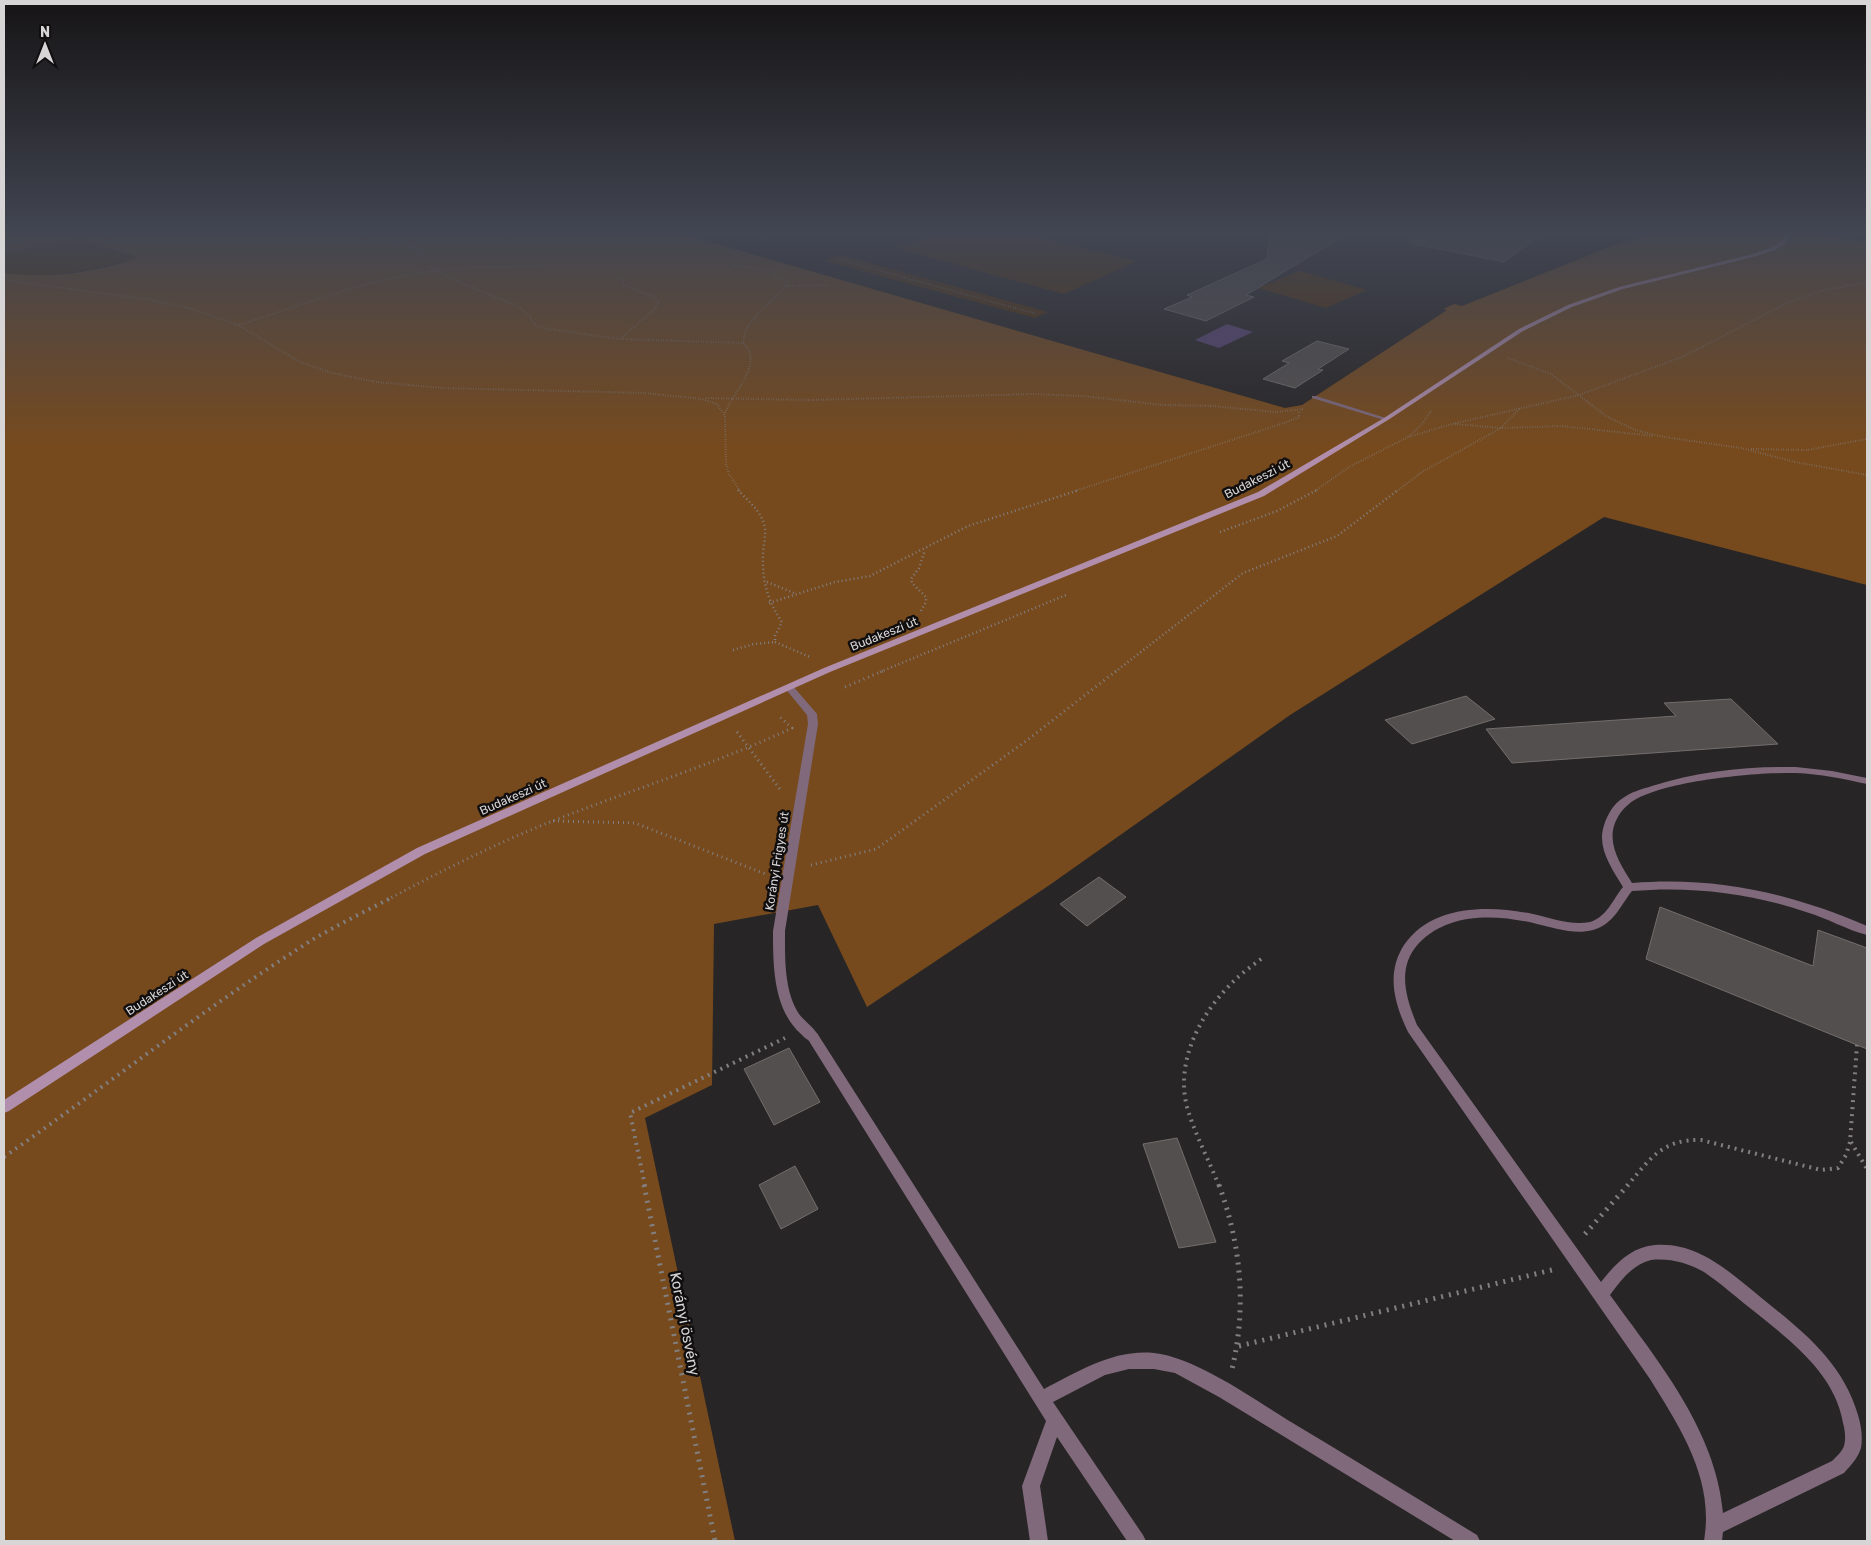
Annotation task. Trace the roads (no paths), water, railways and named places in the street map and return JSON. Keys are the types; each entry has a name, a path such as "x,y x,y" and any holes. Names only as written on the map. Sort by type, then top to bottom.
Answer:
{"main road":[{"name":"Budakeszi út","path":"4,1107 260,940 421,851 788,688 1261,494 1386,419 1521,330 1575,304"}],"street":[{"path":"1314,397 1386,419"},
{"name":"Korányi Frigyes út","path":"788,688 812,714 813,724 779,931 778,959 782,992 1041,1399 1137,1541"},
{"path":"1629,888 1615,864 1607,842 1611,820 1625,801 1652,789 1693,780 1756,771 1794,770 1822,772 1867,782"},
{"path":"1600,1295 1616,1274 1632,1260 1652,1252 1677,1254 1702,1262 1722,1275 1812,1349 1832,1375 1846,1402 1852,1427 1852,1450 1838,1467 1715,1534 1714,1494 1701,1455 1683,1416 1656,1373 1600,1295 1578,1264 1412,1028 1400,999 1397,977 1403,954 1417,935 1438,921 1467,915 1498,912 1578,928 1593,926 1605,921 1629,888 1657,884 1750,892 1803,905 1867,931"},
{"path":"1041,1399 1103,1368 1129,1361 1154,1361 1177,1365 1224,1391 1470,1541"},
{"path":"1040,1541 1032,1486 1054,1419"}]}
